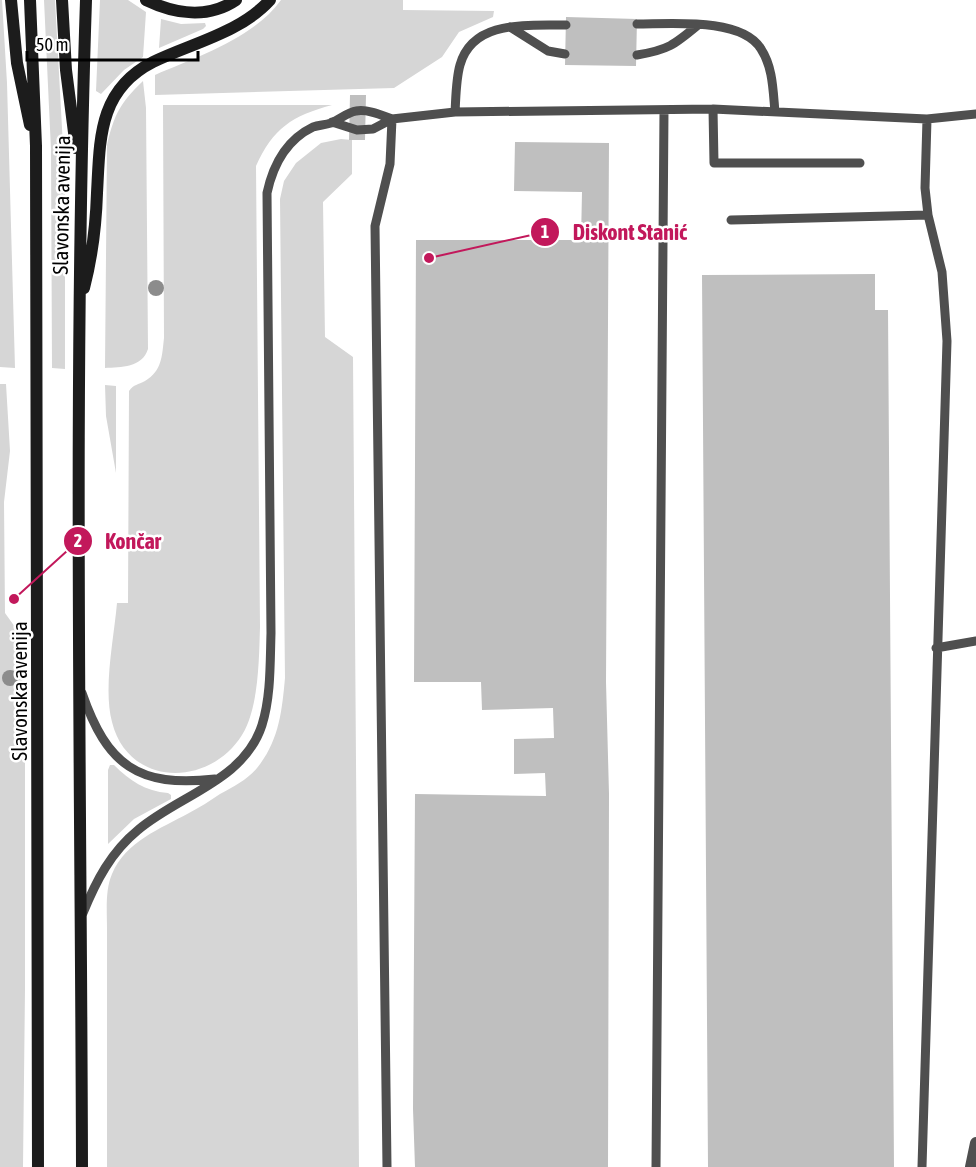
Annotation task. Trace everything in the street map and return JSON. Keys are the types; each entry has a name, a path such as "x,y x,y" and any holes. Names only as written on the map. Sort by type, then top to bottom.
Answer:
{"main road":[{"path":"11,0 17,63 36,146"},
{"name":"Slavonska avenija","path":"30,0 36,146 38,1167"},
{"path":"62,0 71,120 80,173"},
{"name":"Slavonska avenija","path":"82,1167 79,307 80,173 86,0"},
{"path":"146,0 175,11 194,13 213,10 236,0"},
{"path":"79,307 95,233 99,149 105,118 115,94 127,80 150,64 239,24 270,0"}],"street":[{"path":"970,1167 976,1143"}],"lane":[{"path":"637,24 698,25 731,29 747,35 760,46 768,63 775,112"},
{"path":"455,112 459,67 464,53 477,38 490,31 510,27 566,25"},
{"path":"636,55 661,51 676,43 698,25"},
{"path":"510,27 538,46 556,54 565,54"},
{"path":"713,109 714,163 860,163"},
{"path":"332,122 357,130 365,130 373,129 392,119 455,112 713,109 927,119 976,114"},
{"path":"656,1167 664,110"},
{"path":"82,915 93,888 120,846 140,828 220,778 235,766 252,746 262,726 270,674 267,193 272,171 285,148 298,136 315,126 332,122 356,111 373,112 392,119"},
{"path":"387,1167 375,226 390,164 392,119"},
{"path":"922,1167 947,341 942,272 928,215 925,189 927,119"},
{"path":"731,220 928,215"},
{"path":"936,648 976,641"},
{"path":"79,686 91,719 103,740 120,759 138,772 160,780 189,782 220,778"}],"shaded area":[{"path":"0,0 2,0 7,83 15,368 0,367"},
{"path":"44,0 55,0 65,183 65,369 52,368 51,150"},
{"path":"100,0 128,0 146,12 143,57 124,70 101,94 96,91"},
{"path":"281,0 403,0 403,10 494,11 493,17 459,32 442,57 394,88 155,95 155,75 240,36 270,13"},
{"path":"161,19 181,24 205,23 206,26 159,48"},
{"path":"143,81 146,108 148,349 141,360 136,363 124,367 105,368 107,145 119,110"},
{"path":"163,105 332,105 306,114 285,125 269,142 256,166 260,627 257,682 252,711 242,735 228,752 210,764 191,771 171,773 151,769 134,759 121,743 112,722 109,694 117,603 128,603 129,391 155,373 163,351"},
{"path":"341,139 352,140 352,174 323,202 325,337 353,357 359,1167 107,1167 107,908 108,887 112,874 118,863 135,844 249,776 264,758 278,725 285,678 280,199 284,181 296,163 321,143"},
{"path":"0,384 6,384 10,451 4,502 5,613 15,627 25,700 23,1167 0,1167"},
{"path":"105,385 116,386 116,473 106,416"},
{"path":"110,765 114,765 126,776 145,787 168,793 171,799 134,819 108,844 108,770"}],"building":[{"path":"566,17 637,19 636,66 565,65"},
{"path":"350,95 366,95 365,140 349,140"},
{"path":"515,142 609,143 606,682 609,794 608,1167 415,1167 413,1109 415,794 546,796 545,773 514,774 514,739 554,738 553,708 482,710 481,682 414,682 416,240 581,240 582,192 514,191"},
{"path":"875,274 875,310 888,310 894,1167 708,1167 702,275"}],"place":[{"name":"Diskont Stanić","path":"429,258"},
{"name":"Končar","path":"14,599"}]}
